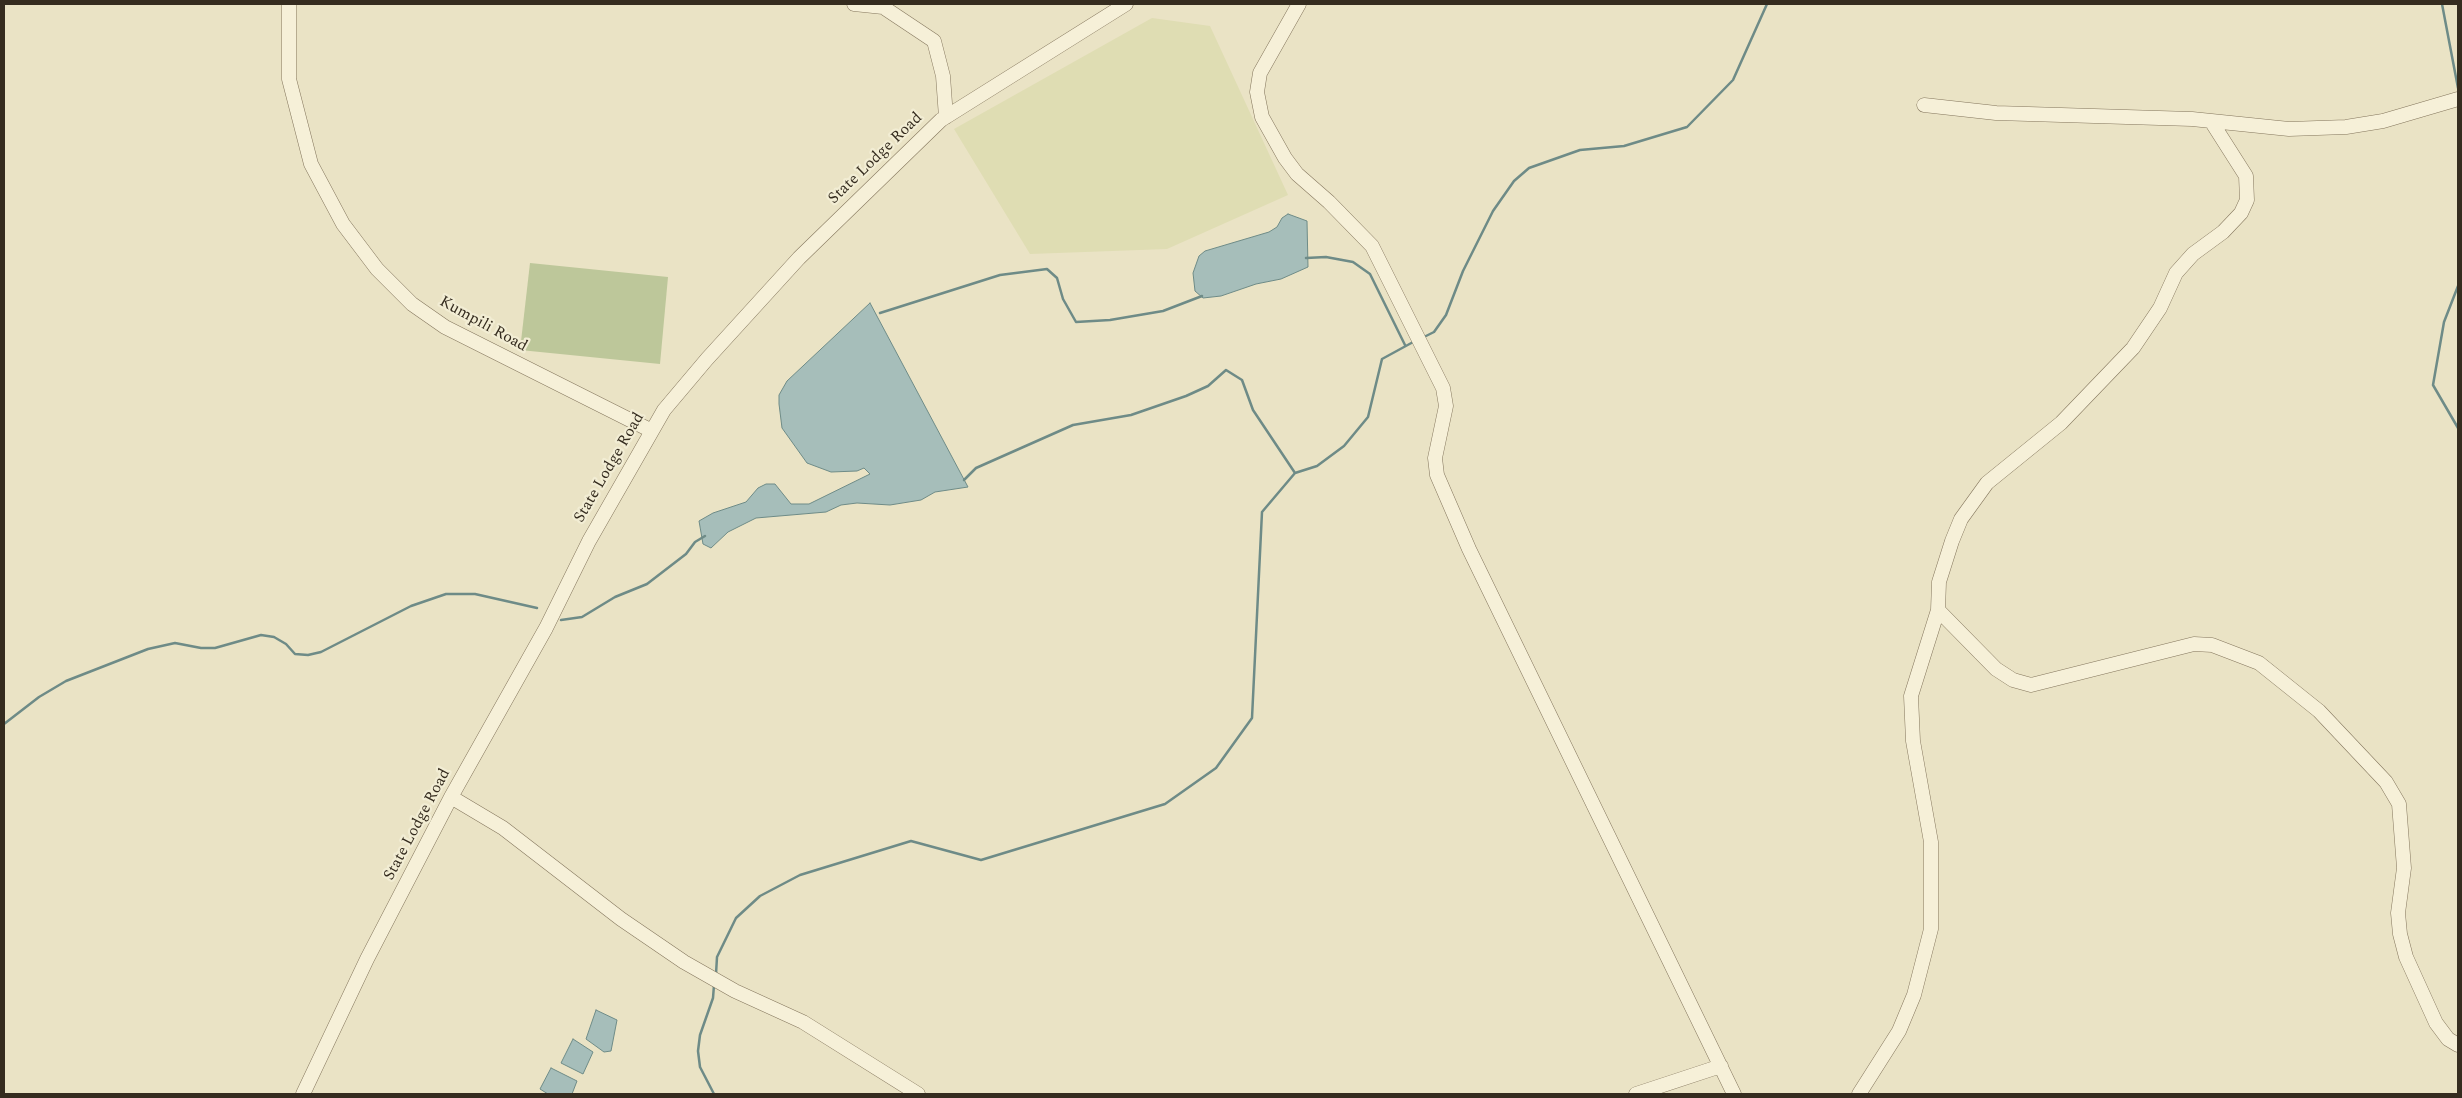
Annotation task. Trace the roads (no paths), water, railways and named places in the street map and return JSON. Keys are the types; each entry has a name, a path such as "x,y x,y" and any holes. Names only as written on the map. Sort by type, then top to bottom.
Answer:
{"street":[{"name":"Kumpili Road","path":"289,4 289,79 311,164 343,224 378,269 412,304 444,327 652,431"},
{"path":"854,4 883,7 934,41 943,76 946,117"},
{"name":"State Lodge Road","path":"303,1094 367,959 451,797 546,628 588,540 664,410 707,359 799,258 888,170 946,117 1126,4"},
{"path":"1299,4 1260,73 1256,92 1260,110 1285,158 1297,174 1329,202 1372,246 1414,331 1446,398 1435,458 1437,475 1469,549 1734,1094"},
{"path":"1924,105 1996,113 2211,121 2275,128 2319,129 2383,121 2452,102"},
{"path":"1859,1094 1903,1022 1914,995 1931,929 1931,842 1913,741 1911,696 1938,610 1939,582 1962,519 1974,498 1996,474 2061,423 2133,348 2160,308 2176,273 2193,254 2223,232 2242,213 2247,200 2246,176 2211,121"},
{"path":"1938,610 1996,670 2013,680 2031,685 2194,644 2212,645 2259,663 2319,711 2386,782 2399,804 2404,868 2398,913 2400,934 2406,958 2436,1023 2448,1038 2458,1045"},
{"path":"451,797 503,828 621,919 684,962 721,983 803,1022 918,1094"},
{"path":"1636,1094 1720,1066"}],"water":[{"path":"1288,214 1307,221 1308,267 1281,279 1256,284 1221,296 1203,298 1195,291 1193,273 1199,256 1205,251 1269,232 1277,227 1282,218"},
{"path":"870,303 968,487 935,492 921,500 890,505 857,503 841,505 826,512 756,518 728,532 711,548 703,544 699,521 713,513 746,502 758,488 766,484 775,484 791,504 809,504 870,474 864,468 857,471 831,472 807,463 782,428 779,395 787,381"},
{"path":"596,1010 617,1020 611,1051 604,1052 586,1039"},
{"path":"573,1039 593,1052 583,1074 561,1063"},
{"path":"551,1068 577,1081 572,1094 548,1094 540,1089"}],"waterway":[{"path":"1422,338 1434,332 1446,315 1463,271 1493,211 1514,181 1529,168 1580,150 1624,146 1687,127 1733,80 1767,4"},
{"path":"2442,4 2458,88"},
{"path":"1306,258 1326,257 1353,262 1370,274 1405,345"},
{"path":"880,313 1000,275 1047,269 1057,278 1063,299 1076,322 1110,320 1163,311 1202,296"},
{"path":"2458,286 2444,322 2433,385 2458,428"},
{"path":"964,480 976,468 1073,425 1131,415 1186,396 1208,386 1226,370 1242,380 1253,410 1295,473 1317,466 1344,446 1368,417 1382,359 1415,341"},
{"path":"716,974 717,957 736,918 760,896 800,875 911,841 981,860 1165,804 1216,768 1252,718 1262,512 1295,473"},
{"path":"561,620 582,617 615,597 647,584 686,554 695,542 705,536"},
{"path":"4,724 39,697 66,681 148,649 175,643 201,648 215,648 261,635 274,637 286,644 295,654 308,655 321,652 411,606 446,594 475,594 537,608"},
{"path":"714,985 713,998 700,1035 698,1051 700,1067 714,1094"}]}
